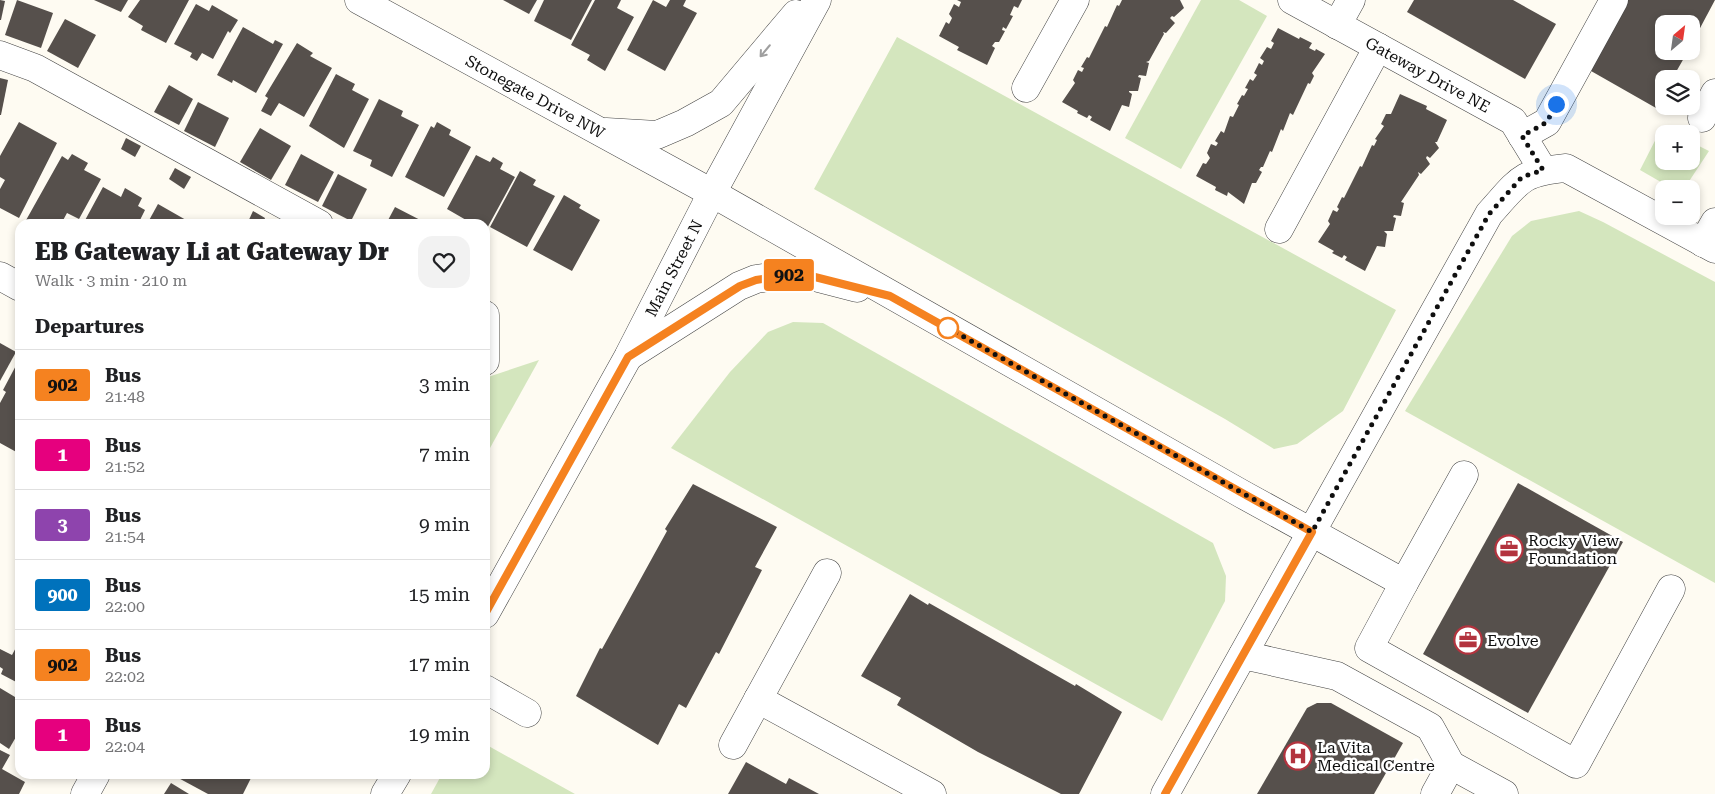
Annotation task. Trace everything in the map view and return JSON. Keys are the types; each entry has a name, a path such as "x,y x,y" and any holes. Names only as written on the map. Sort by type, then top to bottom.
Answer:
{"street":[{"name":"Stonegate Drive NW","path":"358,0 712,193 890,296"},
{"path":"599,132 656,135 685,123 720,104 808,0"},
{"name":"Main Street N","path":"490,605 628,357 712,193 817,0"},
{"path":"1026,88 1075,0"},
{"name":"Gateway Drive NE","path":"1292,0 1513,121 1543,170"},
{"path":"1337,25 1351,0"},
{"path":"1522,136 1547,122 1614,0"},
{"path":"1279,228 1378,47"},
{"path":"0,55 35,68 310,219"},
{"path":"1702,118 1715,93"},
{"path":"1165,794 1489,214 1522,177 1543,170 1566,168 1711,238"},
{"path":"628,357 740,286 756,280 799,273 890,296 1404,583"},
{"path":"0,276 15,284"},
{"path":"1464,475 1369,648 1576,764 1671,589"},
{"path":"734,745 827,573"},
{"path":"1243,655 1337,676 1430,728 1451,765 1504,794"},
{"path":"490,692 527,713"},
{"path":"758,699 932,794"},
{"path":"1435,794 1451,765"},
{"path":"85,794 93,779"},
{"path":"385,794 393,779"}],"green space":[{"path":"1201,0 1239,0 1267,16 1181,169 1125,138"},
{"path":"897,37 1396,310 1343,411 1297,444 1274,449 1225,419 814,189"},
{"path":"1655,141 1655,170 1696,170 1690,180 1657,180 1640,170"},
{"path":"1700,146 1709,151 1700,165"},
{"path":"1579,211 1715,282 1715,583 1405,411 1512,236 1531,221"},
{"path":"793,322 823,323 1213,543 1226,576 1225,601 1162,721 671,448 730,372 768,332"},
{"path":"539,360 490,448 490,376"},
{"path":"490,747 575,794 431,794 439,779 490,779"}],"building":[{"path":"0,0 5,1 1,20 0,20"},
{"path":"17,0 53,13 41,48 5,35"},
{"path":"94,0 128,0 121,12"},
{"path":"140,0 189,0 166,43 141,30 143,26 128,17"},
{"path":"503,0 537,0 529,14"},
{"path":"544,0 592,0 571,40 534,21"},
{"path":"595,0 621,0 617,8 634,17 605,71 587,60 590,55 571,45"},
{"path":"653,0 666,7 670,0 686,0 683,6 697,13 665,71 627,50"},
{"path":"957,0 1022,0 1018,8 1014,6 1010,15 1013,16 1006,29 1003,27 1002,30 1005,31 999,42 995,42 992,46 995,48 987,65 957,50 959,47 939,36 946,22 949,24 952,18 949,14 954,4 959,7 961,2"},
{"path":"1122,0 1180,0 1184,8 1174,17 1170,18 1175,23 1166,33 1163,32 1164,34 1149,61 1146,62 1149,63 1146,76 1139,75 1138,77 1141,78 1138,91 1129,91 1132,94 1129,107 1122,105 1110,131 1090,120 1092,117 1089,115 1087,118 1062,102 1075,83 1073,80 1078,70 1082,72 1084,68 1081,67 1087,57 1089,58 1105,26 1107,27 1117,5 1119,6"},
{"path":"1414,0 1513,0 1556,24 1525,79 1407,12"},
{"path":"1622,0 1715,0 1700,28 1700,15 1655,15 1655,60 1683,60 1677,70 1655,70 1655,107 1584,67"},
{"path":"196,4 209,11 212,5 238,20 230,33 228,31 213,59 202,53 197,61 190,57 192,53 174,44"},
{"path":"65,19 96,35 78,68 47,51"},
{"path":"243,27 273,44 275,40 283,44 256,93 233,80 232,83 217,75"},
{"path":"1278,28 1299,39 1300,37 1312,43 1309,48 1315,51 1316,49 1325,54 1312,73 1314,76 1310,84 1308,83 1293,115 1290,113 1283,131 1281,129 1272,152 1270,151 1263,167 1259,170 1262,172 1256,183 1252,183 1244,204 1228,192 1227,196 1215,190 1216,187 1196,176 1203,163 1206,164 1210,158 1207,153 1211,144 1216,146 1218,143 1215,141 1221,131 1224,133 1230,116 1233,117 1239,105 1237,104 1248,89 1245,88 1250,79 1253,81 1257,75 1254,73 1259,63 1262,65 1264,61 1260,58 1267,47 1271,49 1274,43 1271,41"},
{"path":"297,43 313,53 310,56 332,68 304,117 279,103 271,116 261,111 268,98 265,96"},
{"path":"336,74 355,84 352,90 369,99 344,148 309,126"},
{"path":"0,78 8,80 1,115 0,115"},
{"path":"169,85 193,99 179,125 154,112"},
{"path":"1400,94 1427,106 1426,109 1447,120 1437,142 1435,142 1439,148 1430,158 1427,156 1426,158 1430,164 1421,174 1418,172 1419,175 1401,202 1404,203 1401,216 1394,215 1393,217 1396,218 1393,231 1384,231 1387,234 1385,247 1377,246 1365,271 1345,260 1347,257 1344,255 1342,258 1332,253 1334,251 1318,242 1330,224 1328,221 1333,210 1337,212 1339,209 1337,207 1342,197 1344,198 1360,166 1362,167 1372,145 1374,146 1377,140 1375,139 1384,126 1381,124 1386,114 1391,114"},
{"path":"379,99 403,111 401,116 419,125 392,177 370,166 372,160 353,151"},
{"path":"198,102 229,118 215,147 184,131"},
{"path":"19,122 57,143 19,218 0,208 0,189 5,180 0,177 0,156"},
{"path":"437,122 451,130 449,135 471,147 444,197 405,177 431,126 434,128"},
{"path":"260,128 291,146 271,180 240,162"},
{"path":"126,138 141,146 135,157 121,149"},
{"path":"72,154 88,163 84,170 101,179 79,219 67,213 64,219 27,219 62,156 68,160"},
{"path":"301,154 334,172 318,202 285,185"},
{"path":"476,155 490,162 493,157 503,163 500,169 515,177 490,223 490,219 464,219 447,209"},
{"path":"175,168 191,177 184,189 169,179"},
{"path":"520,171 536,180 533,185 555,196 527,247 490,227"},
{"path":"338,174 367,189 352,219 347,219 322,206"},
{"path":"103,187 121,197 125,188 142,198 138,206 145,210 140,219 86,219"},
{"path":"564,195 581,205 579,208 600,220 572,271 533,250"},
{"path":"158,204 184,219 150,219"},
{"path":"395,207 418,219 389,219"},
{"path":"253,211 265,218 265,219 249,219"},
{"path":"0,343 15,351 15,354 0,381"},
{"path":"15,367 15,451 0,443 0,403 6,392 3,390"},
{"path":"1518,483 1623,542 1528,713 1423,654"},
{"path":"693,484 777,527 755,567 762,570 719,654 716,652 686,708 679,704 658,745 576,696 600,648 602,649 667,531 665,529"},
{"path":"910,594 1075,686 1076,684 1122,712 1079,794 1061,794 978,752 897,705 901,698 861,676"},
{"path":"0,649 12,655 15,649 15,681 1,674 3,669 0,667"},
{"path":"0,688 15,697 15,739 9,749 0,743"},
{"path":"1317,703 1331,703 1403,743 1374,794 1257,794 1307,708"},
{"path":"0,750 10,755 2,769 15,776 15,779 25,782 19,794 0,794"},
{"path":"746,762 786,784 789,778 819,794 728,794"},
{"path":"180,779 250,779 243,794 208,794"},
{"path":"171,783 189,794 164,794"}],"bus line":[{"name":"902","path":"490,605 628,357 740,286 756,280 799,273 890,296 1312,532 1165,794"}],"place":[{"name":"Rocky View Foundation","path":"1509,549"},
{"name":"Evolve","path":"1468,640"},
{"name":"La Vita Medical Centre","path":"1298,756"}],"route":[{"path":"948,328 1312,532 1489,214 1522,177 1543,170 1522,136 1547,122 1556,104"}]}
